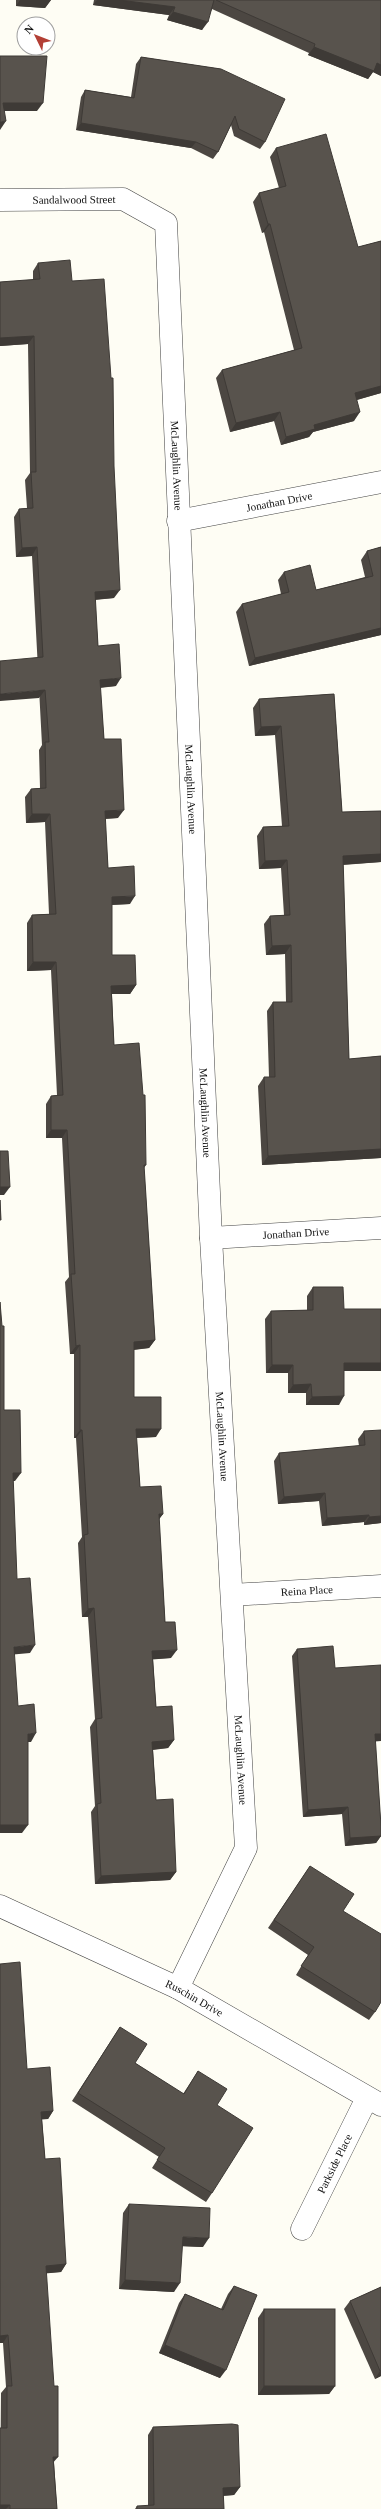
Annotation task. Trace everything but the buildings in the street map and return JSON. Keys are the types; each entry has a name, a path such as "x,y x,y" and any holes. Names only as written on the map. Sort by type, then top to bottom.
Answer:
{"street":[{"name":"Sandalwood Street","path":"0,200 123,199 166,223"},
{"name":"McLaughlin Avenue","path":"166,223 178,521 211,1238 246,1848 178,1988"},
{"name":"Jonathan Drive","path":"178,521 381,482"},
{"name":"Jonathan Drive","path":"211,1238 381,1228"},
{"name":"Reina Place","path":"232,1595 381,1586"},
{"name":"Ruschin Drive","path":"0,1906 178,1988 374,2101"},
{"name":"Parkside Place","path":"302,2229 374,2101"}]}
